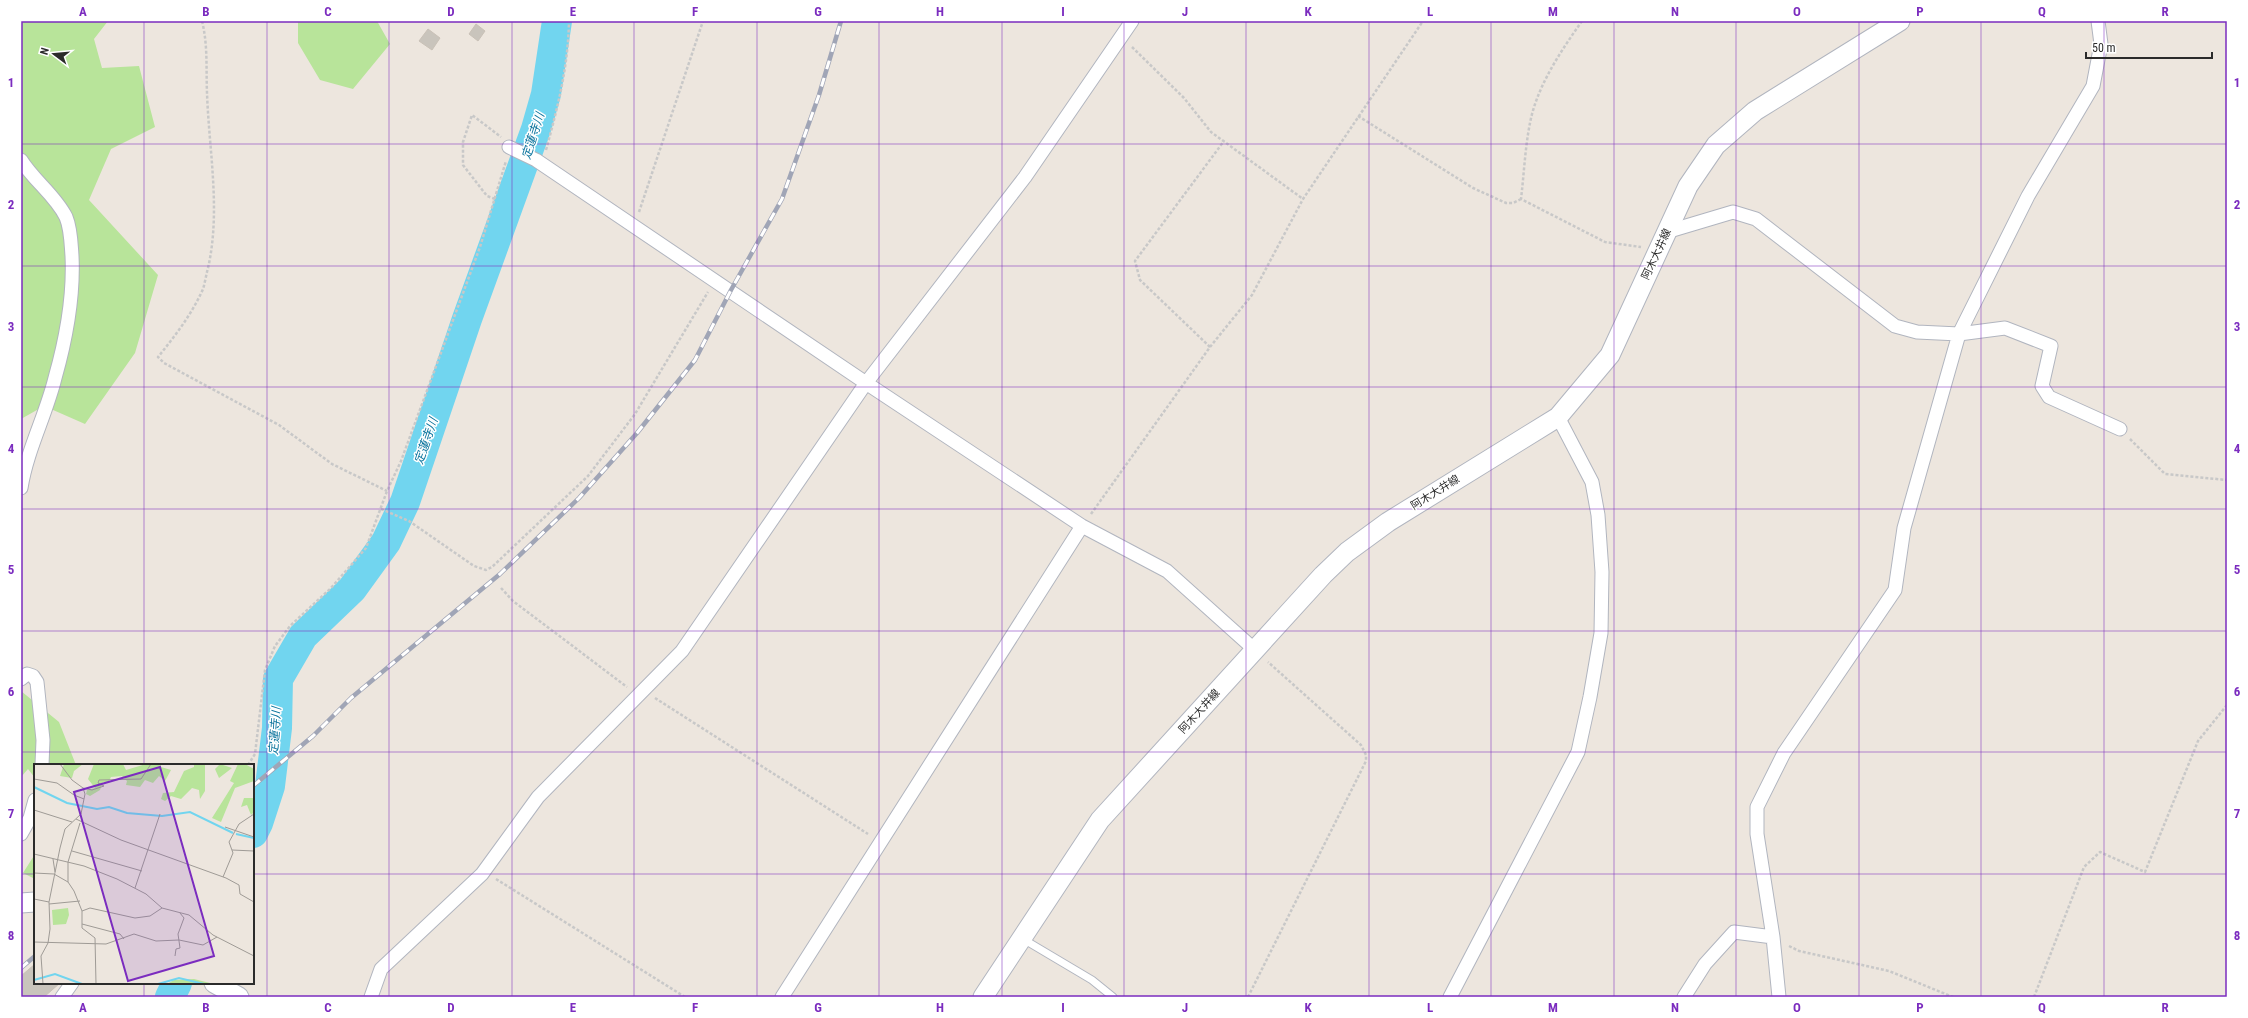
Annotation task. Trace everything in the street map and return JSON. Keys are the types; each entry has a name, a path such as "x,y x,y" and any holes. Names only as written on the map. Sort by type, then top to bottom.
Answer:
{"main road":[{"name":"阿木大井線","path":"983,997 1023,939 1100,820 1323,575 1372,533 1558,417 1610,355 1688,186 1716,145 1755,111 1900,21"},
{"path":"21,903 34,902"},
{"path":"216,984 240,997"}],"street":[{"path":"371,997 381,969 484,872 538,797 682,652 866,383 1024,177 1132,21"},
{"path":"1779,997 1773,937 1757,834 1757,808 1784,754 1895,590 1904,528 1960,334 2028,196 2092,86 2101,44 2098,21"},
{"path":"509,147 539,162 716,280 866,383 1082,526 1167,571 1255,650"},
{"path":"21,160 57,202 66,218 71,238 73,272 70,308 55,379 27,460 21,488"},
{"path":"1666,232 1733,212 1756,219 1895,326 1917,332 1960,334 2005,328 2051,346 2042,386 2050,397 2120,429"},
{"path":"1450,997 1578,752 1590,697 1601,633 1602,572 1598,516 1592,482 1558,417"},
{"path":"782,997 1082,526"},
{"path":"21,679 27,674 33,676 37,682 43,740 42,764"},
{"path":"21,834 30,818 34,804"},
{"path":"1684,997 1705,964 1734,932 1773,937"},
{"path":"62,997 71,984"}],"lane":[{"path":"1023,939 1092,980 1113,997"}],"path":[{"path":"202,21 208,49 207,93 213,155 214,222 211,255 203,288 181,327 158,357 175,369 279,425 332,464 386,491"},
{"path":"539,162 563,88 568,52 569,21"},
{"path":"635,226 703,21"},
{"path":"1082,526 1210,347 1252,295 1303,199 1423,21"},
{"path":"1521,199 1530,123 1537,99 1562,49 1582,21"},
{"path":"1121,38 1140,52 1184,98 1211,132 1303,199"},
{"path":"249,764 255,754 265,670 275,646 290,626 331,588 366,548 381,509 386,491 401,461 480,247 495,199 509,147 502,138 472,115 463,142 463,165 487,196 495,199"},
{"path":"1358,116 1473,188 1506,203 1513,203 1521,199"},
{"path":"1210,347 1140,280 1135,261 1224,141"},
{"path":"1521,199 1605,242 1658,249"},
{"path":"381,509 409,521 474,566 486,570 492,567 588,476 636,414 716,280"},
{"path":"2120,429 2165,474 2227,480"},
{"path":"501,588 513,601 641,693 881,842"},
{"path":"1248,997 1366,761 1366,755 1361,745 1255,650"},
{"path":"2034,997 2084,867 2100,852 2145,872 2198,741 2227,705"},
{"path":"484,872 685,997"},
{"path":"1773,937 1799,951 1889,970 1952,997"}],"green space":[{"path":"21,21 108,21 94,39 102,68 139,66 155,127 111,149 89,200 158,275 135,353 85,424 44,406 21,419"},
{"path":"298,21 377,21 390,44 353,89 320,80 298,43"},
{"path":"21,691 59,722 76,764 34,764 34,777 28,769 21,777"},
{"path":"34,856 34,878 23,873"}],"building":[{"path":"476,24 485,31 478,41 469,34"},
{"path":"428,29 440,38 432,50 419,41"},
{"path":"34,965 34,984 59,984 44,997 21,997 21,976"}],"waterway":[{"name":"定蓮寺川","path":"254,831 270,786 277,728 278,679 303,636 352,589 386,542 405,502 467,319 536,129 546,94 557,21"},
{"name":"定蓮寺川","path":"170,997 176,984"}],"railway":[{"path":"254,785 313,736 351,698 500,574 579,498 637,433 695,360 731,290 782,199 819,95 841,21"},
{"path":"21,968 34,957"}]}
